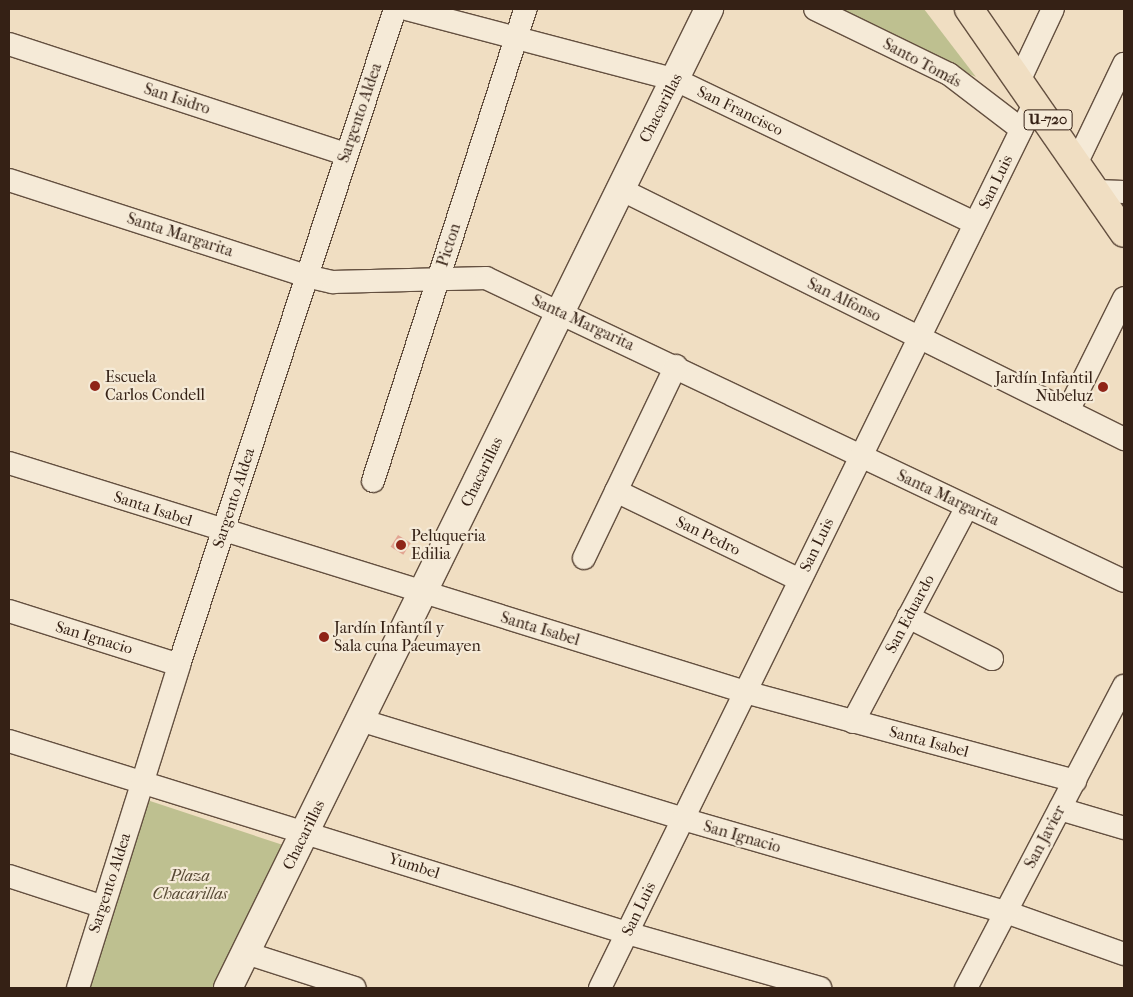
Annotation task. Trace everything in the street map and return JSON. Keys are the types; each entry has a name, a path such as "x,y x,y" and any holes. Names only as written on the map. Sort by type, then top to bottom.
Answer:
{"main road":[{"name":"U-720","path":"969,9 1020,79 1124,233"}],"street":[{"name":"Sargento Aldea","path":"78,988 102,906 179,665 395,9"},
{"name":"San Francisco","path":"406,9 676,80 976,224"},
{"name":"Picton","path":"374,482 526,9"},
{"name":"Chacarillas","path":"228,988 710,9"},
{"name":"Santo Tomás","path":"815,9 949,74 1022,130"},
{"path":"1020,79 1053,9"},
{"name":"San Isidro","path":"9,44 346,154"},
{"path":"1077,162 1124,64"},
{"name":"San Luis","path":"600,988 1035,102"},
{"name":"Santa Margarita","path":"9,180 306,276 333,282 486,278 676,366 1124,581"},
{"name":"San Alfonso","path":"620,189 1124,439"},
{"path":"1094,191 1124,192"},
{"path":"1068,411 1124,298"},
{"path":"584,558 676,366"},
{"name":"Santa Isabel","path":"9,463 745,692 1075,782"},
{"name":"San Pedro","path":"616,491 800,580"},
{"name":"San Eduardo","path":"853,722 967,507"},
{"name":"San Ignacio","path":"9,611 179,665"},
{"path":"908,618 992,660"},
{"name":"San Javier","path":"966,988 1124,688"},
{"name":"San Ignacio","path":"360,720 683,819 1006,912 1124,954"},
{"name":"Yumbel","path":"9,741 142,784 305,832 627,933 820,988"},
{"path":"1060,809 1124,828"},
{"path":"9,876 102,906"},
{"path":"246,953 355,988"}],"green space":[{"path":"830,9 924,9 976,77"},
{"name":"Plaza Chacarillas","path":"144,799 286,846 213,988 89,988"}],"building":[{"name":"Peluqueria Edilia","path":"398,535 411,543 403,555 391,547"}],"place":[{"name":"Escuela Carlos Condell","path":"95,386"},
{"name":"Jardín Infantil Nubeluz","path":"1103,387"},
{"name":"Peluqueria Edilia","path":"401,545"},
{"name":"Jardín Infantíl y Sala cuna Paeumayen","path":"324,637"}]}
